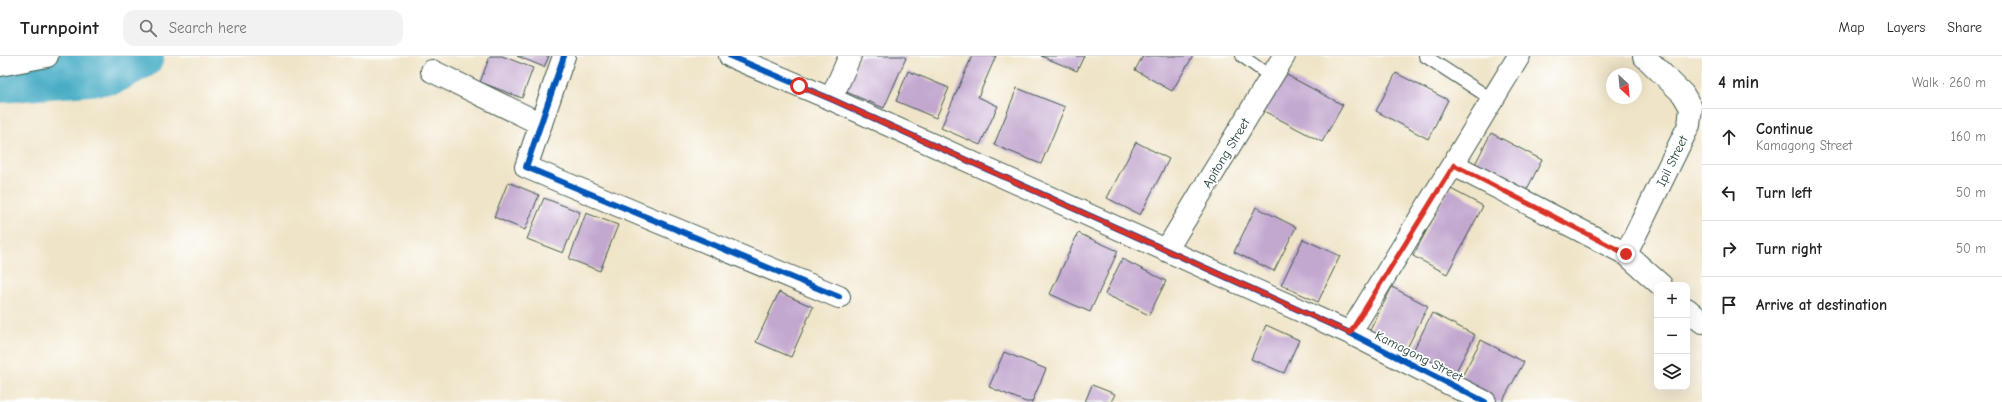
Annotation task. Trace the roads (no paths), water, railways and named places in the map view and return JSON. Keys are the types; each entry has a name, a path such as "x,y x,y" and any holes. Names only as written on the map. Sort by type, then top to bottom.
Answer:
{"street":[{"path":"0,65 47,56"},
{"path":"564,56 526,167 839,297"},
{"name":"Kamagong Street","path":"730,56 831,99 1167,249 1350,333 1485,402"},
{"path":"831,99 850,56"},
{"name":"Apitong Street","path":"1167,249 1284,56"},
{"path":"1350,333 1520,56"},
{"name":"Ipil Street","path":"1626,254 1689,125 1691,108 1683,94 1644,56"},
{"path":"432,72 541,124"},
{"path":"1454,165 1626,254 1658,282"},
{"path":"1690,311 1702,322"}],"lane":[{"path":"1242,56 1272,77"},
{"path":"1425,56 1493,100"}],"waterway":[{"path":"0,80 113,71 141,56"}]}
